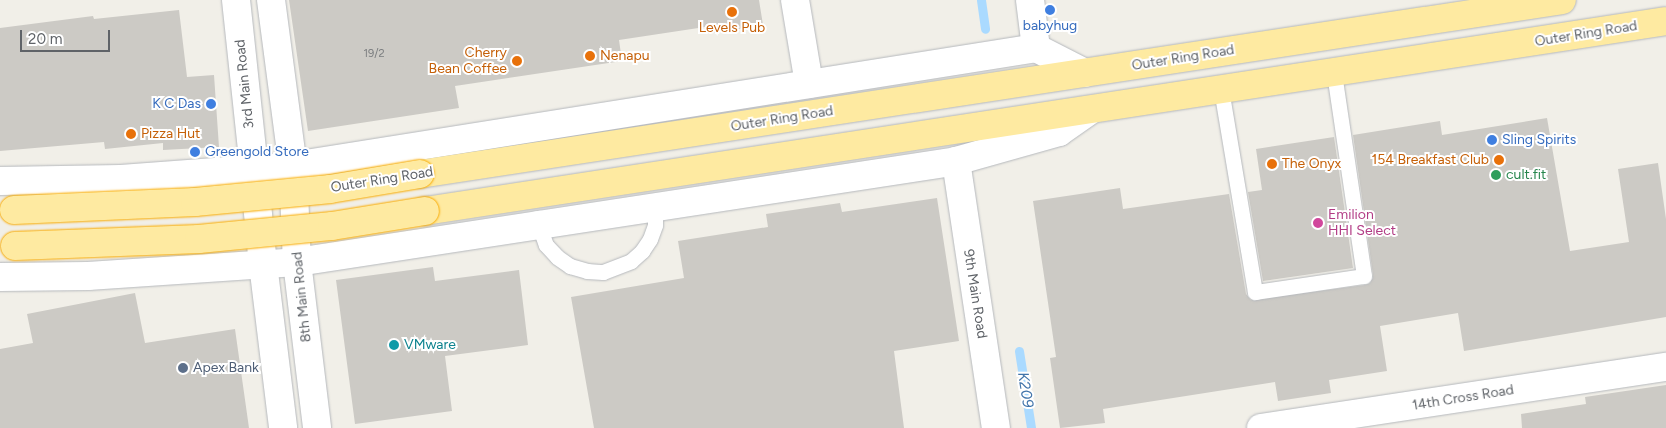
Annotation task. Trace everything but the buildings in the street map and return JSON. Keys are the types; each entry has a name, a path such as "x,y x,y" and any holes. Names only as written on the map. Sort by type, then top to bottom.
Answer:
{"highway":[{"name":"Outer Ring Road","path":"7,210 195,202 330,189 1562,0"},
{"name":"Outer Ring Road","path":"8,246 199,239 332,226 1666,22"}],"main road":[{"name":"3rd Main Road","path":"236,0 254,169"},
{"path":"271,0 293,166"},
{"path":"795,0 809,84"},
{"path":"1030,0 1036,48"},
{"path":"0,181 121,179 293,166 1036,48 1085,73"},
{"name":"Outer Ring Road","path":"0,277 88,276 298,262 956,161 1059,132 1090,110"},
{"name":"9th Main Road","path":"956,161 996,428"},
{"name":"8th Main Road","path":"293,166 298,262 317,428"},
{"path":"254,169 263,264 283,428"},
{"name":"14th Cross Road","path":"1260,428 1666,367"}],"lane":[{"path":"1221,89 1255,292 1364,276 1334,73"},
{"path":"539,225 546,245 557,257 570,266 587,271 603,272 631,261 642,251 650,239 655,225 655,207"}],"waterway":[{"name":"K209","path":"981,0 985,29"},
{"name":"K209","path":"1019,351 1031,428"}],"place":[{"name":"babyhug","path":"1050,10"},
{"name":"Levels Pub","path":"732,12"},
{"name":"Nenapu","path":"590,56"},
{"name":"Cherry Bean Coffee","path":"517,61"},
{"name":"K C Das","path":"211,104"},
{"name":"Pizza Hut","path":"131,134"},
{"name":"Sling Spirits","path":"1492,140"},
{"name":"Greengold Store","path":"195,152"},
{"name":"154 Breakfast Club","path":"1499,160"},
{"name":"The Onyx","path":"1272,164"},
{"name":"cult.fit","path":"1496,175"},
{"name":"Emilion HHI Select","path":"1318,223"},
{"name":"VMware","path":"394,345"},
{"name":"Apex Bank","path":"183,368"}]}
